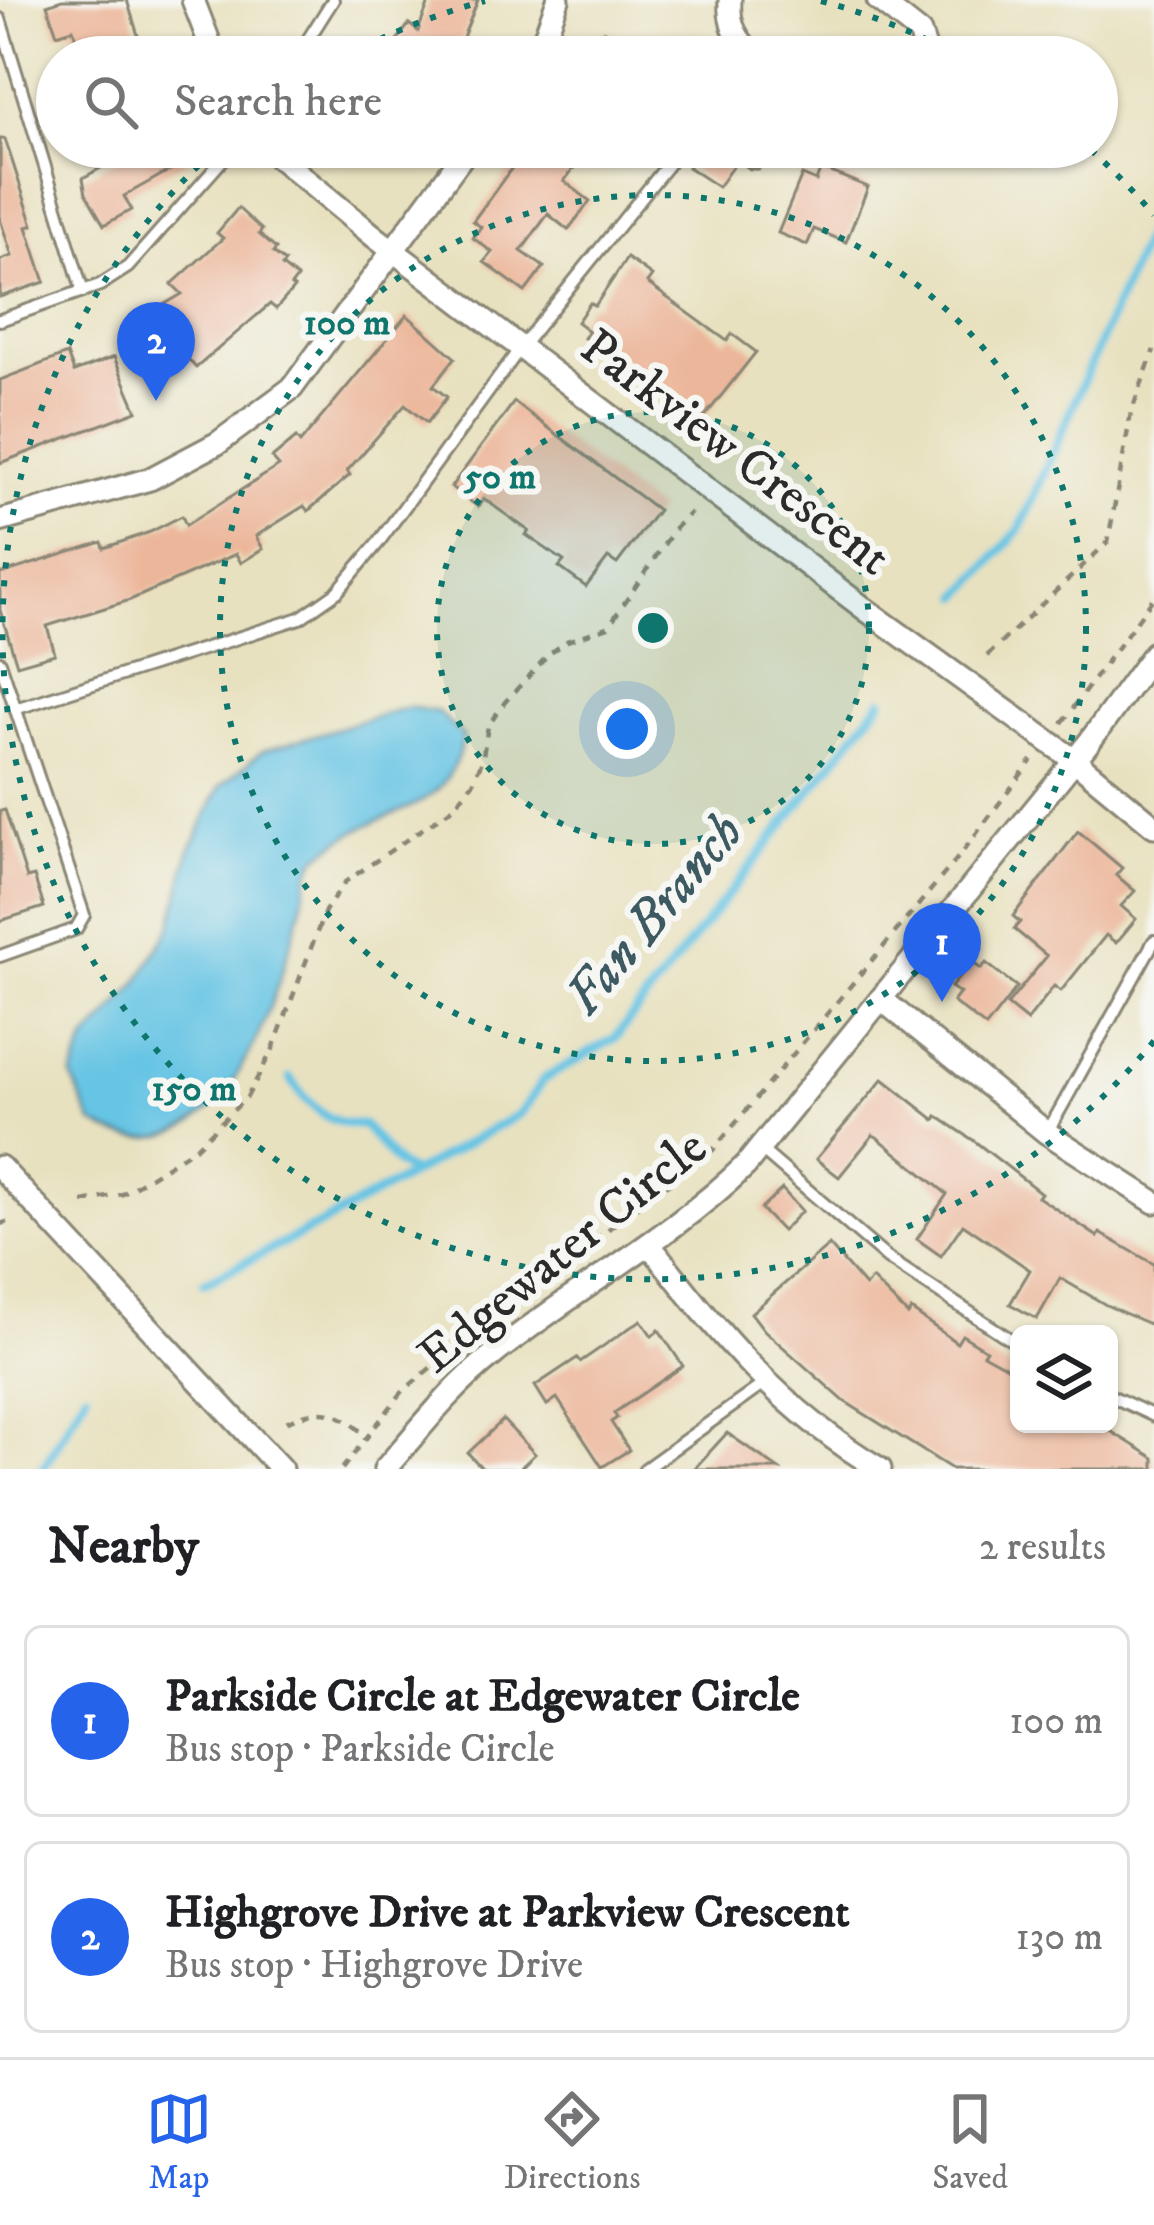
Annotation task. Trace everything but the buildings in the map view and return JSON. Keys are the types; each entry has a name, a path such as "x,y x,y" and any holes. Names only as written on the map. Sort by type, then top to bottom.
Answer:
{"street":[{"path":"193,0 207,36"},
{"path":"545,36 558,0"},
{"path":"730,0 737,36"},
{"path":"878,0 921,36"},
{"name":"Parkview Crescent","path":"292,168 865,610 1073,760 1154,826"},
{"path":"0,521 150,479 218,443 292,388 454,168"},
{"name":"Edgewater Circle","path":"385,1469 461,1383 494,1354 720,1191 881,999 1154,653"},
{"path":"881,999 1047,1132 1154,1202"},
{"path":"0,1166 281,1469"},
{"path":"649,1244 691,1300 765,1383 840,1445 880,1469"}],"lane":[{"path":"310,36 333,0"},
{"path":"0,19 36,137"},
{"path":"45,168 83,292"},
{"path":"0,320 83,292 128,267 216,168"},
{"path":"15,709 300,618 338,592 521,347 665,168"},
{"path":"0,662 85,915 76,929 0,956"},
{"path":"1047,1132 1154,941"},
{"path":"759,1148 887,1258 1010,1339"},
{"path":"645,1469 765,1383"},
{"path":"1118,1399 1154,1416"}],"path":[{"path":"987,656 1108,542 1131,413 1154,350"},
{"path":"83,1202 123,1194 195,1148 247,1096 273,1048 325,911 345,882 453,808 473,783 488,726 506,702 567,641 608,627 691,512"},
{"path":"1060,725 1154,597"},
{"path":"342,1469 403,1391 479,1327 713,1150 961,854 1035,758"},
{"path":"286,1422 305,1413 334,1412 367,1437"}],"water":[{"path":"408,707 438,712 463,737 455,763 431,795 359,830 316,859 262,1027 221,1096 195,1121 163,1136 122,1136 92,1123 72,1077 85,1042 136,985 172,925 189,852 220,787 262,751"}],"waterway":[{"name":"Fan Branch","path":"961,596 1020,529 1154,216"},
{"name":"Fan Branch","path":"204,1283 521,1113 544,1079 615,1038 882,700"},
{"path":"290,1078 320,1112 340,1122 363,1125 398,1165 414,1173"},
{"name":"Fan Branch","path":"43,1469 86,1393"}],"place":[{"name":"Highgrove Drive at Parkview Crescent","path":"156,401"},
{"name":"Parkside Circle at Edgewater Circle","path":"942,1002"}]}
